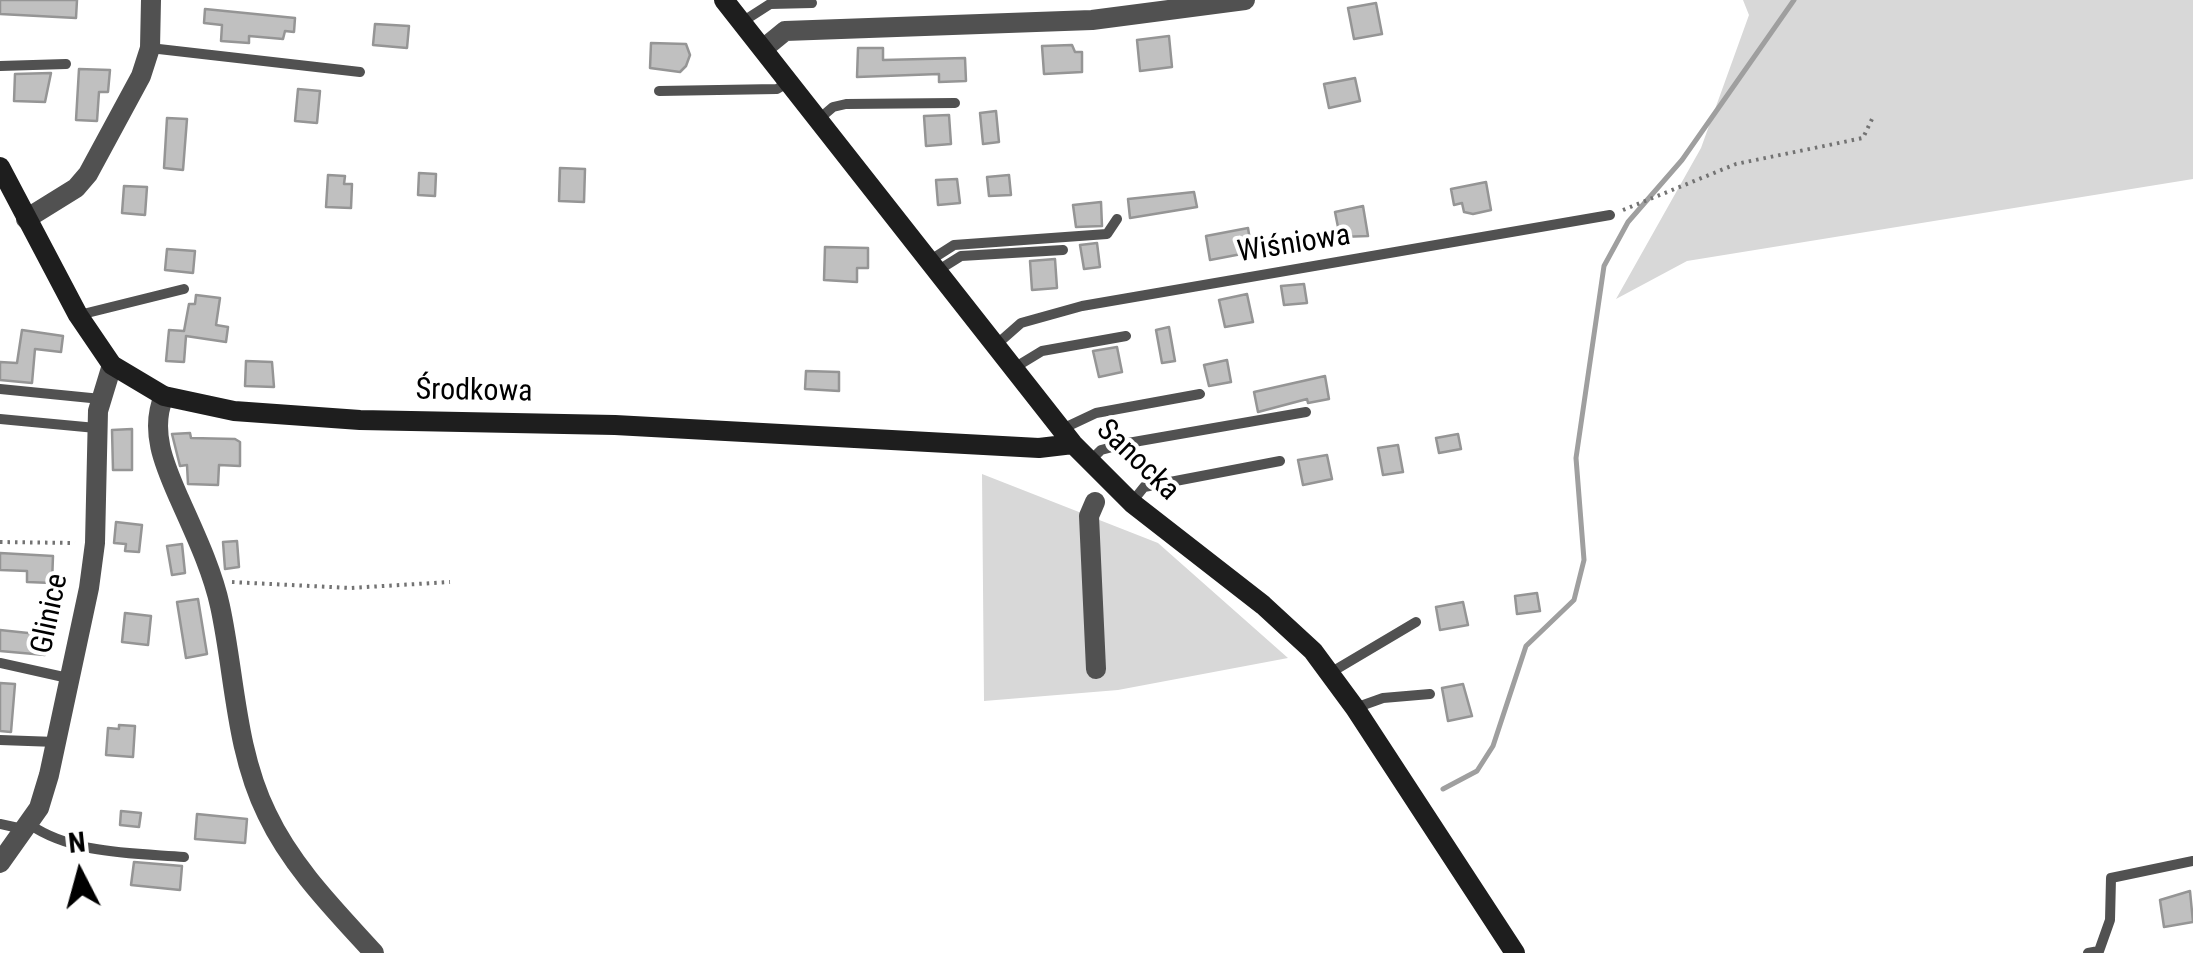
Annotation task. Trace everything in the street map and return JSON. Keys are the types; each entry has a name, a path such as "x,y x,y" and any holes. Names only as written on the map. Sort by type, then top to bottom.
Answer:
{"street":[{"path":"26,219 76,188 88,174 141,76 150,48 150,0"},
{"name":"Sanocka","path":"724,0 1089,462 1132,502 1263,605 1330,673 1515,953"},
{"path":"762,50 786,31 1092,20 1246,0"},
{"name":"Środkowa","path":"0,168 78,315 112,365 164,396 234,411 360,420 615,425 1039,448 1068,436"},
{"name":"Glinice","path":"0,863 39,808 56,742 95,543 96,428 112,365"},
{"path":"164,396 157,426 162,452 212,581 246,755 265,811 305,874 374,953"},
{"path":"1095,502 1089,516 1096,668"}],"lane":[{"path":"741,22 770,4 812,2"},
{"path":"150,48 360,72"},
{"path":"0,66 66,64"},
{"path":"659,91 777,89 789,82"},
{"path":"818,120 833,107 846,104 955,103"},
{"name":"Wiśniowa","path":"996,345 1020,323 1082,306 1610,215"},
{"path":"933,266 954,246 1107,234 1117,219"},
{"path":"933,266 961,256 1064,250"},
{"path":"78,315 99,306 184,289"},
{"path":"1014,368 1042,352 1126,336"},
{"path":"0,389 101,399"},
{"path":"1068,436 1096,414 1200,394"},
{"path":"1089,462 1101,450 1306,412"},
{"path":"0,420 96,428"},
{"path":"1132,502 1144,487 1280,461"},
{"path":"1330,673 1416,622"},
{"path":"0,663 68,678"},
{"path":"1356,708 1383,698 1430,694"},
{"path":"0,740 56,742"},
{"path":"0,824 27,827 51,839 114,852 184,857"},
{"path":"2088,953 2099,951 2106,942 2112,878 2193,861"}],"path":[{"path":"1610,215 1736,164 1863,138 1873,117"},
{"path":"0,542 95,543"},
{"path":"212,581 350,588 450,582"}],"shaded area":[{"path":"1743,0 2193,0 2193,179 1687,261 1616,299 1701,148 1749,15"},
{"path":"982,474 1158,543 1288,658 1118,690 984,701"}],"building":[{"path":"0,0 77,0 76,18 0,14"},
{"path":"1376,3 1382,34 1354,39 1348,8"},
{"path":"205,9 295,18 294,32 285,31 283,39 249,36 249,43 221,41 222,25 204,23"},
{"path":"375,24 409,26 407,48 373,45"},
{"path":"1169,36 1172,67 1140,71 1137,40"},
{"path":"651,43 686,44 690,55 686,66 680,72 650,68"},
{"path":"1072,45 1075,52 1082,52 1082,72 1044,74 1042,46"},
{"path":"858,48 883,48 883,60 965,58 966,81 939,82 939,74 857,77"},
{"path":"79,69 110,70 108,92 99,92 97,121 76,120"},
{"path":"51,73 45,102 14,101 15,74"},
{"path":"1355,78 1360,101 1329,108 1324,84"},
{"path":"298,89 320,91 317,123 295,121"},
{"path":"996,111 999,142 983,144 980,113"},
{"path":"949,115 951,144 926,146 924,116"},
{"path":"167,118 187,119 183,170 164,168"},
{"path":"560,168 585,169 584,202 559,201"},
{"path":"419,173 436,174 435,196 418,195"},
{"path":"328,175 345,176 344,184 352,184 351,208 326,207"},
{"path":"1009,175 1011,195 989,196 987,177"},
{"path":"957,179 960,203 938,205 936,180"},
{"path":"1486,182 1491,210 1473,214 1464,212 1462,203 1454,205 1451,189"},
{"path":"124,186 147,187 145,215 122,213"},
{"path":"1194,192 1197,207 1130,218 1128,199"},
{"path":"1101,202 1102,226 1076,227 1073,205"},
{"path":"1363,206 1368,236 1340,237 1335,212"},
{"path":"1248,228 1252,252 1210,260 1206,236"},
{"path":"1097,243 1100,267 1084,269 1080,245"},
{"path":"825,247 868,248 868,268 857,268 857,282 824,280"},
{"path":"167,249 195,251 193,273 165,270"},
{"path":"1055,259 1057,288 1032,290 1030,261"},
{"path":"1304,284 1307,303 1284,305 1281,286"},
{"path":"1247,294 1253,322 1225,327 1219,300"},
{"path":"196,295 220,298 216,325 228,327 226,342 186,336 184,362 166,361 169,330 184,331 189,304 195,304"},
{"path":"1169,327 1175,361 1162,363 1156,330"},
{"path":"22,330 63,336 61,352 35,349 32,383 0,380 0,362 17,363"},
{"path":"1117,347 1122,372 1099,377 1093,351"},
{"path":"1227,360 1231,382 1209,386 1204,365"},
{"path":"246,361 272,362 274,387 245,386"},
{"path":"806,371 839,372 839,391 805,389"},
{"path":"1325,376 1329,399 1308,403 1307,399 1258,412 1254,392"},
{"path":"132,429 132,470 113,470 112,430"},
{"path":"190,433 191,438 240,442 240,466 219,465 218,485 188,484 187,465 180,466 172,434"},
{"path":"1458,434 1461,449 1439,453 1436,438"},
{"path":"1398,445 1403,472 1383,475 1378,448"},
{"path":"1327,455 1332,479 1303,485 1298,460"},
{"path":"116,522 142,525 139,552 125,551 126,544 114,543"},
{"path":"237,541 239,567 225,569 223,542"},
{"path":"182,544 185,573 172,575 167,546"},
{"path":"0,553 53,556 52,583 27,582 27,571 0,570"},
{"path":"1537,593 1540,611 1517,614 1515,596"},
{"path":"198,599 207,654 186,658 177,602"},
{"path":"1463,602 1468,625 1440,630 1436,607"},
{"path":"125,613 151,616 148,645 122,642"},
{"path":"0,630 47,635 45,655 0,651"},
{"path":"0,683 15,684 11,732 0,731"},
{"path":"1463,684 1472,716 1448,721 1442,688"},
{"path":"119,725 135,726 133,757 106,755 108,728 119,729"},
{"path":"121,811 141,813 139,827 120,825"},
{"path":"197,814 247,819 245,843 195,839"},
{"path":"134,862 182,866 180,890 131,885"},
{"path":"2190,891 2193,922 2164,927 2160,900"}],"waterway":[{"path":"1443,789 1477,771 1493,746 1526,646 1574,600 1584,560 1576,458 1604,266 1628,222 1682,160 1794,0"}]}
